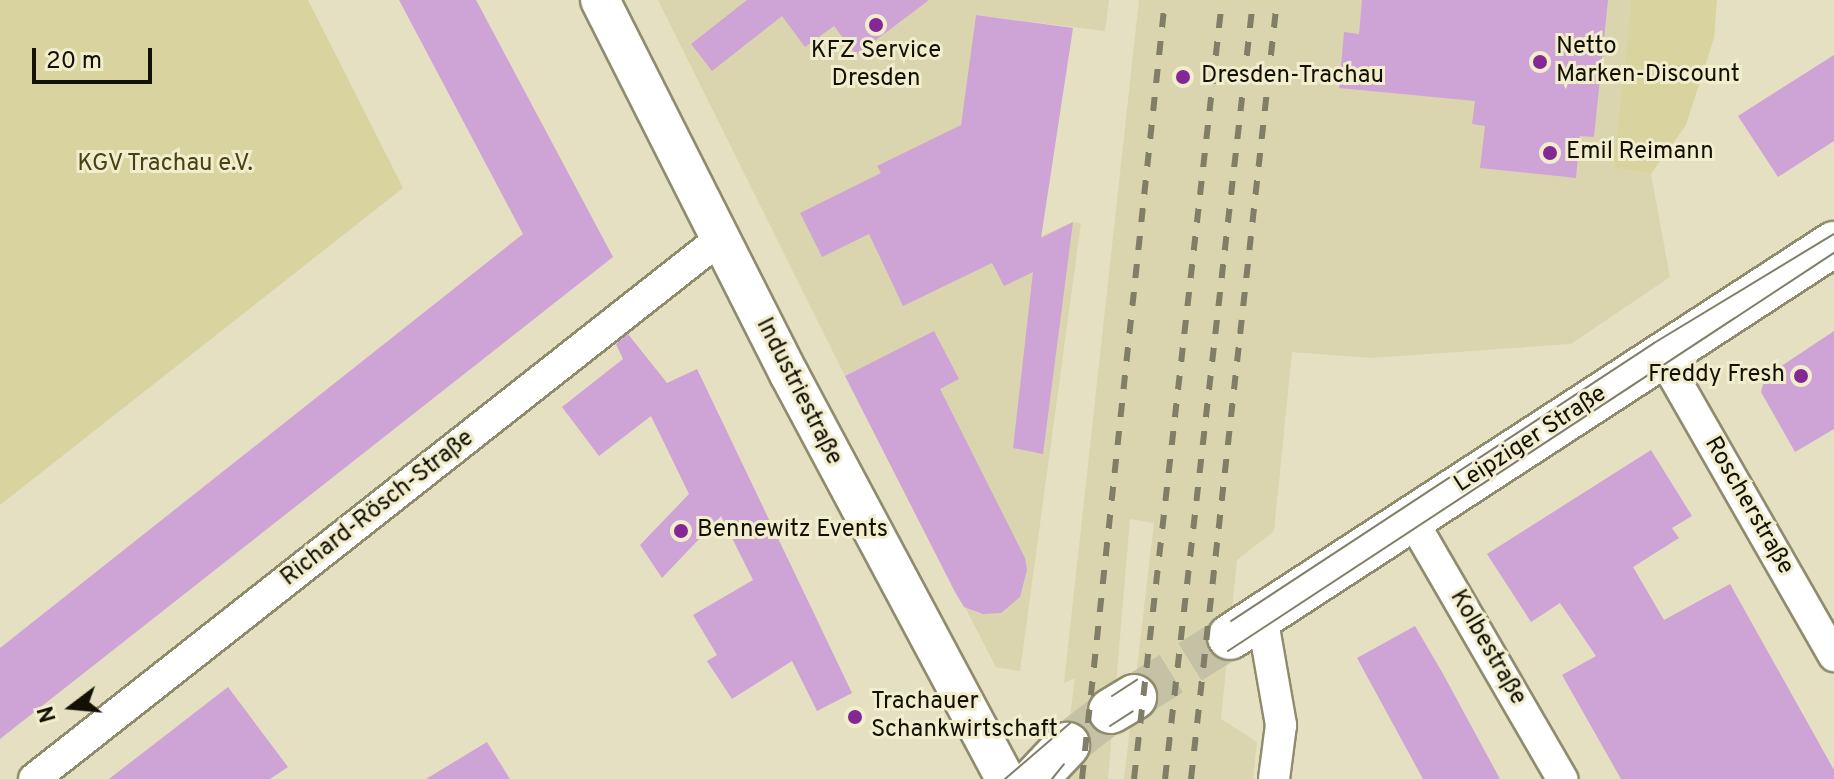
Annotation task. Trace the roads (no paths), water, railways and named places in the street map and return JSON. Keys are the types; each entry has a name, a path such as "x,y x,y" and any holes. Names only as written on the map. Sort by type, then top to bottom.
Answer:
{"main road":[{"name":"Leipziger Straße","path":"1246,626 1834,244"},
{"path":"1035,779 1067,745"}],"street":[{"name":"Industriestraße","path":"600,0 972,727 1005,779"},
{"name":"Richard-Rösch-Straße","path":"34,779 720,239"},
{"name":"Roscherstraße","path":"1662,356 1834,656"},
{"name":"Kolbestraße","path":"1411,518 1562,779"},
{"path":"1246,626 1281,725 1274,779"}],"tunnel":[{"path":"1134,697 1230,637"},
{"path":"1067,745 1111,711"}],"tram line":[{"path":"1231,621 1654,343 1834,234"},
{"path":"1228,651 1834,253"},
{"path":"1112,696 1137,680"},
{"path":"1110,726 1133,711"},
{"path":"1005,779 1070,723"},
{"path":"1052,779 1064,764"}],"railway":[{"path":"1082,779 1165,0"},
{"path":"1134,779 1222,0"},
{"path":"1165,779 1253,0"},
{"path":"1191,779 1277,0"}],"place":[{"name":"KFZ Service Dresden","path":"876,25"},
{"name":"Netto Marken-Discount","path":"1540,62"},
{"name":"Dresden-Trachau","path":"1183,77"},
{"name":"Emil Reimann","path":"1550,153"},
{"name":"Freddy Fresh","path":"1801,376"},
{"name":"Bennewitz Events","path":"681,531"},
{"name":"Trachauer Schankwirtschaft","path":"855,717"}],"park label":[{"name":"KGV Trachau e.V.","path":"165,165"}]}
